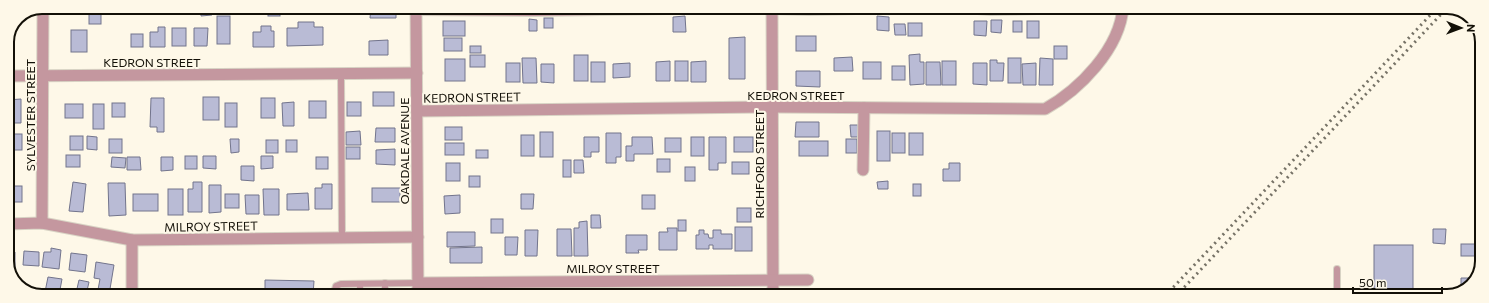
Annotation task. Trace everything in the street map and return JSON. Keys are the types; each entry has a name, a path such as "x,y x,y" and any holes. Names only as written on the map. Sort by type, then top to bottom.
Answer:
{"street":[{"name":"SYLVESTER STREET","path":"42,223 43,14"},
{"name":"OAKDALE AVENUE","path":"416,14 418,289"},
{"name":"RICHFORD STREET","path":"772,14 773,289"},
{"name":"KEDRON STREET","path":"417,110 772,107 1045,109 1067,94 1090,72 1111,47 1120,24 1122,14"},
{"name":"KEDRON STREET","path":"14,76 417,73"},
{"path":"863,170 864,108"},
{"name":"MILROY STREET","path":"14,224 42,223 132,240 418,237"},
{"path":"132,240 132,289"},
{"name":"MILROY STREET","path":"418,283 808,280"}],"lane":[{"path":"340,74 342,238"},
{"path":"1337,269 1337,289"},
{"path":"385,283 385,289"},
{"path":"335,289 336,286 341,284 418,283"},
{"path":"360,284 360,289"}],"building":[{"path":"89,14 101,14 101,24 89,24"},
{"path":"201,14 212,14 212,15 201,16"},
{"path":"268,14 280,14 280,16 268,16"},
{"path":"370,14 396,14 396,18 370,18"},
{"path":"217,16 230,16 230,44 217,44"},
{"path":"685,16 686,32 673,32 673,17"},
{"path":"877,16 889,17 889,31 877,30"},
{"path":"544,18 553,18 553,28 544,28"},
{"path":"529,19 537,20 537,31 529,31"},
{"path":"991,20 1002,20 1001,33 991,32"},
{"path":"443,21 465,21 465,36 443,36"},
{"path":"974,21 987,21 986,36 974,35"},
{"path":"1013,21 1022,21 1022,32 1013,32"},
{"path":"1027,21 1039,21 1039,38 1027,38"},
{"path":"298,22 314,22 314,27 323,27 323,45 287,46 287,28 298,28"},
{"path":"908,23 922,23 922,36 908,36"},
{"path":"894,24 905,24 906,35 895,35"},
{"path":"261,26 271,26 271,31 274,31 274,47 253,47 253,32 261,32"},
{"path":"158,27 165,27 165,47 150,47 150,32 158,32"},
{"path":"172,28 186,28 186,46 172,46"},
{"path":"194,28 208,28 207,46 194,46"},
{"path":"71,30 87,30 87,52 71,52"},
{"path":"131,34 143,34 143,47 131,47"},
{"path":"796,36 816,36 816,51 796,51"},
{"path":"745,37 745,79 729,79 729,38"},
{"path":"444,38 462,38 462,51 444,51"},
{"path":"388,40 388,55 369,55 369,41"},
{"path":"470,46 481,46 481,53 470,53"},
{"path":"1054,46 1067,46 1067,59 1054,59"},
{"path":"920,54 920,62 924,62 924,84 910,85 909,55"},
{"path":"470,55 485,55 485,67 470,67"},
{"path":"574,55 588,55 588,81 574,81"},
{"path":"852,57 853,71 834,71 834,58"},
{"path":"522,58 536,58 537,83 523,83"},
{"path":"1008,58 1021,58 1021,83 1008,83"},
{"path":"1040,58 1053,59 1053,85 1039,85"},
{"path":"445,59 465,59 465,81 445,81"},
{"path":"990,60 997,60 997,63 1004,63 1003,81 990,81"},
{"path":"670,61 670,81 656,81 656,62"},
{"path":"675,61 688,61 688,81 675,81"},
{"path":"706,61 706,82 691,82 691,62"},
{"path":"942,61 956,61 956,85 942,85"},
{"path":"591,62 605,62 605,82 591,82"},
{"path":"863,62 881,62 881,79 863,79"},
{"path":"926,62 940,62 941,85 926,85"},
{"path":"506,63 520,63 520,82 506,82"},
{"path":"630,63 630,77 613,78 613,64"},
{"path":"973,63 987,63 987,85 973,84"},
{"path":"1036,63 1036,85 1023,85 1022,64"},
{"path":"541,64 554,64 554,83 541,82"},
{"path":"892,66 905,66 905,80 892,80"},
{"path":"796,71 820,71 820,87 796,86"},
{"path":"373,92 394,92 394,106 373,106"},
{"path":"203,97 219,97 219,120 203,120"},
{"path":"151,98 164,98 164,132 157,132 157,127 150,127"},
{"path":"261,98 275,98 275,118 261,118"},
{"path":"21,99 21,123 14,123 14,100"},
{"path":"309,101 326,101 326,118 309,118"},
{"path":"294,102 294,126 283,126 282,103"},
{"path":"347,102 361,102 361,116 347,116"},
{"path":"112,103 125,103 125,117 112,117"},
{"path":"225,103 237,103 237,127 225,127"},
{"path":"65,104 83,104 83,118 65,118"},
{"path":"93,104 104,104 104,129 93,129"},
{"path":"796,122 819,122 819,137 795,137"},
{"path":"850,125 858,125 858,137 851,137"},
{"path":"445,127 462,127 462,140 445,140"},
{"path":"376,128 395,128 395,142 375,142"},
{"path":"360,131 361,145 346,145 346,132"},
{"path":"877,131 890,131 890,161 877,161"},
{"path":"540,132 553,132 553,157 540,157"},
{"path":"606,133 621,133 621,157 616,157 616,163 606,163"},
{"path":"892,133 905,133 905,153 892,153"},
{"path":"909,133 923,133 923,155 909,155"},
{"path":"14,134 22,134 22,150 14,150"},
{"path":"521,135 534,135 534,156 521,156"},
{"path":"70,136 83,136 83,150 70,150"},
{"path":"87,136 97,137 97,150 87,149"},
{"path":"584,137 599,137 599,152 591,152 591,157 584,157"},
{"path":"632,137 652,137 653,154 634,154 634,161 626,161 626,146 632,146"},
{"path":"691,137 704,137 704,156 691,156"},
{"path":"709,137 726,137 726,163 718,163 718,170 709,170"},
{"path":"734,137 753,137 753,152 734,152"},
{"path":"665,138 681,138 681,152 665,152"},
{"path":"109,139 122,139 122,153 109,153"},
{"path":"230,139 239,139 239,152 231,153"},
{"path":"846,139 857,139 857,153 846,153"},
{"path":"266,140 278,140 278,153 266,153"},
{"path":"286,140 297,140 297,152 286,152"},
{"path":"799,141 828,141 828,156 799,156"},
{"path":"445,143 464,143 464,155 445,155"},
{"path":"346,147 360,147 360,159 346,159"},
{"path":"395,149 395,165 376,164 376,150"},
{"path":"476,150 488,150 488,158 476,158"},
{"path":"66,155 80,155 80,167 66,167"},
{"path":"185,156 197,156 197,169 185,169"},
{"path":"203,156 216,156 216,169 203,168"},
{"path":"261,156 273,156 273,168 261,169"},
{"path":"112,157 126,158 125,168 111,167"},
{"path":"127,157 140,157 141,170 127,170"},
{"path":"161,157 173,157 173,170 161,171"},
{"path":"316,157 328,157 328,169 316,169"},
{"path":"657,159 670,159 670,172 657,172"},
{"path":"563,160 571,160 571,177 563,177"},
{"path":"574,160 583,160 584,173 574,173"},
{"path":"732,162 749,162 749,174 732,174"},
{"path":"446,163 460,163 460,181 446,181"},
{"path":"949,163 960,163 960,181 943,181 943,169 949,169"},
{"path":"241,166 254,166 254,181 241,180"},
{"path":"685,167 695,167 695,181 685,181"},
{"path":"469,176 480,176 480,187 469,187"},
{"path":"888,181 888,189 878,189 877,182"},
{"path":"73,182 86,184 83,212 69,211"},
{"path":"193,182 202,182 202,212 188,212 188,189 193,189"},
{"path":"108,183 125,183 126,215 109,216"},
{"path":"322,184 332,184 332,209 315,209 315,188 322,188"},
{"path":"913,184 921,184 921,196 913,196"},
{"path":"209,185 221,185 221,212 209,213"},
{"path":"14,186 22,186 22,202 14,202"},
{"path":"372,188 400,188 400,202 372,202"},
{"path":"168,189 183,189 183,215 168,215"},
{"path":"263,189 279,189 279,215 264,215"},
{"path":"308,193 309,210 287,210 287,194"},
{"path":"133,194 158,194 158,211 133,211"},
{"path":"225,194 239,194 239,208 225,208"},
{"path":"521,194 534,194 533,209 521,209"},
{"path":"245,195 259,195 259,214 246,214"},
{"path":"460,195 460,213 445,214 444,196"},
{"path":"642,195 655,195 655,209 642,209"},
{"path":"737,208 751,208 751,222 737,222"},
{"path":"591,215 600,215 601,228 591,228"},
{"path":"491,219 503,219 503,233 491,233"},
{"path":"678,220 686,220 686,231 678,231"},
{"path":"587,221 588,256 574,256 574,228 579,228 579,222"},
{"path":"735,227 752,227 752,251 735,251"},
{"path":"667,228 677,228 677,250 659,250 659,232 668,232"},
{"path":"557,229 571,229 572,256 557,256"},
{"path":"1433,229 1446,229 1445,244 1433,243"},
{"path":"525,230 538,230 537,256 525,256"},
{"path":"699,230 704,230 704,234 708,234 709,238 713,238 713,230 721,230 721,234 732,234 732,249 713,249 713,245 709,245 709,249 696,249 696,235 699,235"},
{"path":"447,232 475,232 475,246 447,247"},
{"path":"626,235 647,235 647,250 638,250 639,253 626,253"},
{"path":"505,237 518,237 517,255 505,255"},
{"path":"1461,244 1475,244 1475,256 1461,256"},
{"path":"1374,245 1413,245 1413,289 1374,289"},
{"path":"482,247 482,263 450,263 450,248"},
{"path":"51,248 61,250 59,269 42,267 44,252 51,252"},
{"path":"24,251 39,252 39,266 23,265"},
{"path":"14,252 15,252 15,267"},
{"path":"71,253 87,255 85,272 69,270"},
{"path":"96,262 114,265 110,289 98,289 100,279 94,278"},
{"path":"48,277 62,279 60,289 46,289"},
{"path":"1461,278 1469,278 1466,282 1461,285"},
{"path":"79,280 89,282 87,289 77,289"},
{"path":"265,280 314,281 313,289 265,289"}],"railway":[{"path":"1172,289 1431,14"},
{"path":"1183,289 1441,14"}]}
